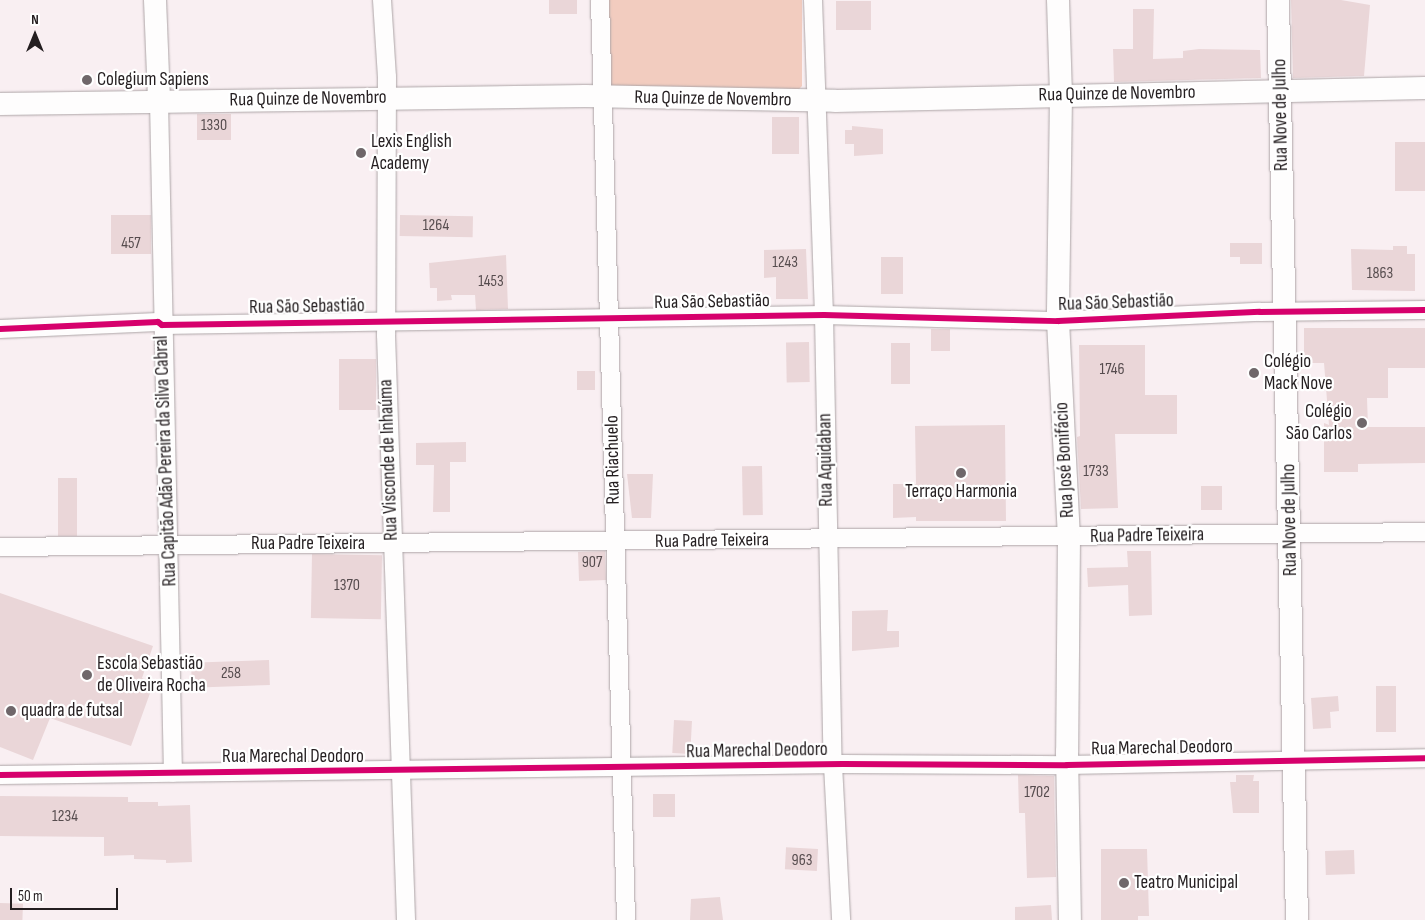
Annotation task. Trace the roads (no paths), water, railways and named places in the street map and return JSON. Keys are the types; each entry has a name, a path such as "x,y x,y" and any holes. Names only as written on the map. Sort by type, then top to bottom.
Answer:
{"main road":[{"name":"Rua Capitão Adão Pereira da Silva Cabral","path":"155,0 159,101"},
{"name":"Rua José Bonifácio","path":"1058,0 1061,96 1058,321 1069,536 1067,765 1070,920"},
{"name":"Rua Nove de Julho","path":"1278,0 1286,312 1297,920"},
{"name":"Rua Quinze de Novembro","path":"0,104 387,97 603,96 815,101 1425,88"}],"street":[{"name":"Rua Visconde de Inhaúma","path":"382,0 387,97 386,320 406,920"},
{"name":"Rua Riachuelo","path":"600,0 611,319 614,543 626,920"},
{"name":"Rua Aquidaban","path":"813,0 815,101 824,315 833,765 841,920"},
{"name":"Rua Capitão Adão Pereira da Silva Cabral","path":"159,101 162,325 173,773"},
{"name":"Rua São Sebastião","path":"0,329 158,322 162,325 386,320 611,319 824,315 1058,321 1286,312 1425,310"},
{"name":"Rua Padre Teixeira","path":"0,547 168,543 614,543 1425,532"},
{"name":"Rua Marechal Deodoro","path":"0,775 401,772 833,765 1067,765 1425,758"}],"place":[{"name":"Colegium Sapiens","path":"87,80"},
{"name":"Lexis English Academy","path":"361,153"},
{"name":"Colégio Mack Nove","path":"1254,373"},
{"name":"Colégio São Carlos","path":"1362,423"},
{"name":"Terraço Harmonia","path":"961,473"},
{"name":"Escola Sebastião de Oliveira Rocha","path":"87,675"},
{"name":"quadra de futsal","path":"11,711"},
{"name":"Teatro Municipal","path":"1124,883"}]}
